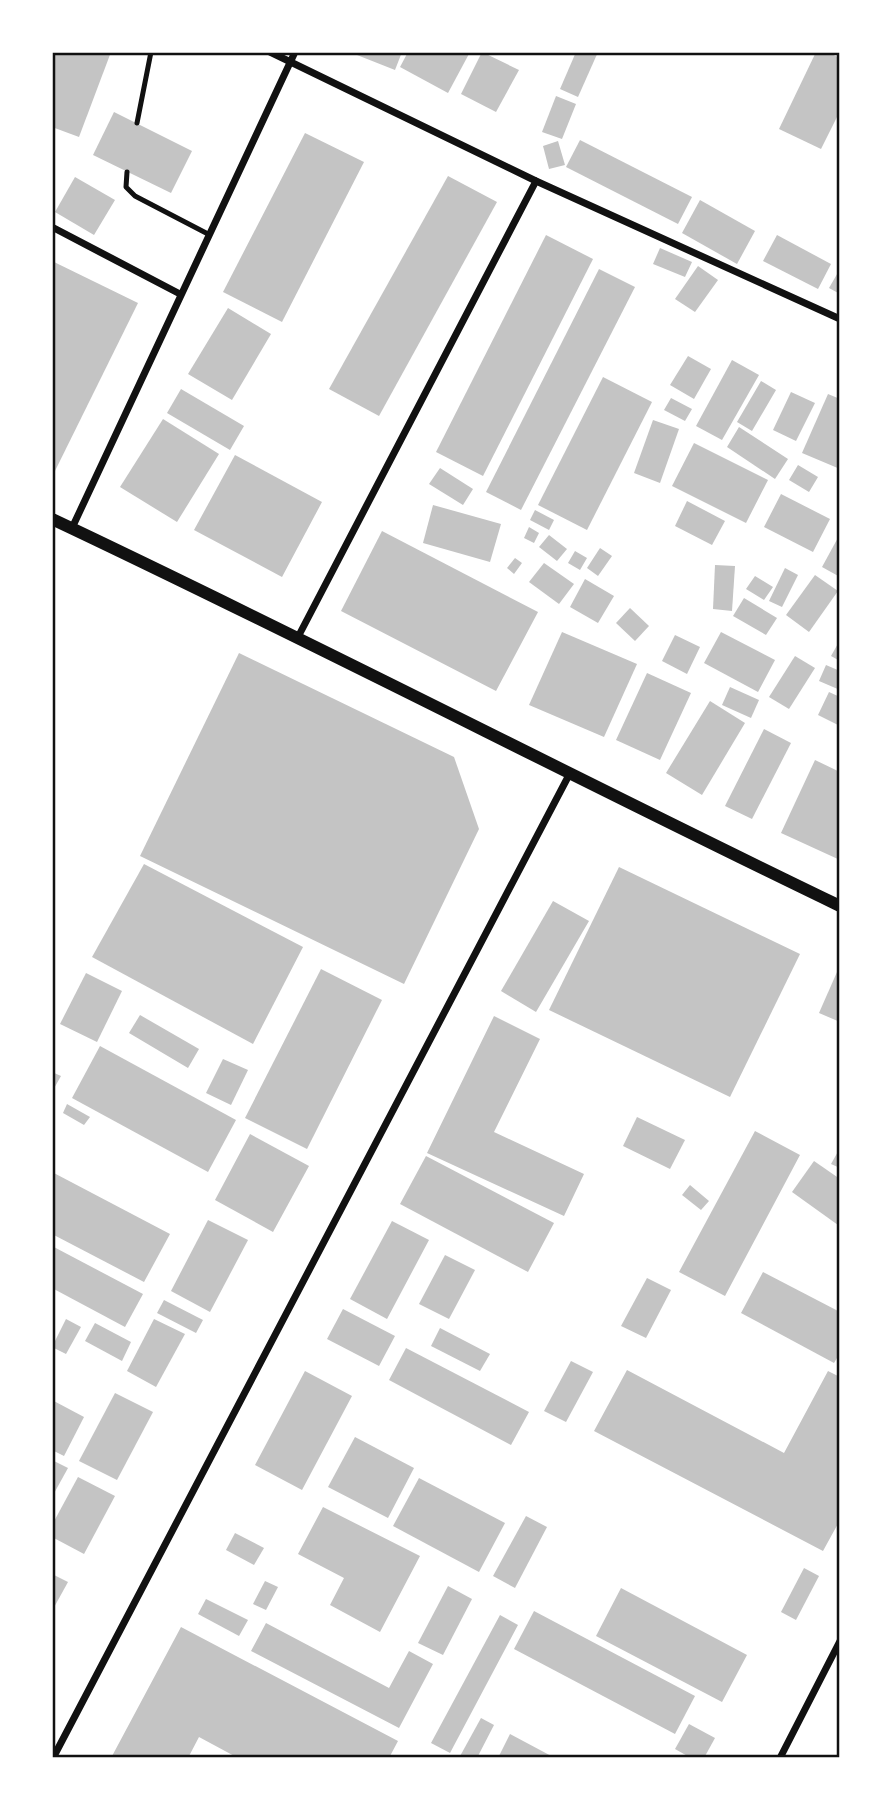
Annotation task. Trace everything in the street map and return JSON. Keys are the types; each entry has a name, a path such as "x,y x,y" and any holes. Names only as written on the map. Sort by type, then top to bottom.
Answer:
{"street":[{"path":"270,52 536,181 839,319"},
{"path":"72,528 295,52"},
{"path":"298,637 536,181"},
{"path":"52,228 180,293"},
{"path":"52,519 298,637 569,775 839,906"},
{"path":"53,1758 569,775"},
{"path":"780,1758 839,1641"}],"lane":[{"path":"137,123 151,52"},
{"path":"127,172 126,187 135,196 208,234"}],"building":[{"path":"52,52 111,52 79,137 52,127"},
{"path":"358,52 402,52 395,70 357,55"},
{"path":"408,52 470,52 448,93 400,67"},
{"path":"482,52 519,70 496,112 461,94"},
{"path":"576,52 598,52 578,97 560,89"},
{"path":"816,52 827,52 840,58 840,111 821,149 779,129"},
{"path":"556,96 576,104 562,139 542,132"},
{"path":"114,112 192,151 171,193 93,155"},
{"path":"305,133 364,162 282,322 223,292"},
{"path":"580,140 692,197 678,224 566,167"},
{"path":"558,141 565,165 549,169 543,146"},
{"path":"448,176 497,202 379,416 329,389"},
{"path":"75,177 115,200 94,235 55,212"},
{"path":"700,200 755,231 737,264 682,233"},
{"path":"546,235 593,259 483,476 436,452"},
{"path":"777,235 831,264 818,289 763,261"},
{"path":"660,248 692,262 685,277 653,264"},
{"path":"52,261 138,303 52,477"},
{"path":"698,266 718,280 695,312 675,299"},
{"path":"599,269 635,287 521,510 486,492"},
{"path":"840,269 840,294 829,288"},
{"path":"228,308 271,334 232,400 188,374"},
{"path":"688,356 711,369 694,399 670,385"},
{"path":"732,360 759,375 722,440 696,426"},
{"path":"603,377 652,402 587,530 538,505"},
{"path":"761,381 776,390 752,431 737,422"},
{"path":"181,389 244,426 230,450 167,413"},
{"path":"791,392 815,403 796,441 773,430"},
{"path":"828,394 840,399 840,469 802,453"},
{"path":"671,398 692,409 685,421 664,410"},
{"path":"163,419 219,454 177,522 120,487"},
{"path":"653,420 679,429 660,483 634,473"},
{"path":"739,427 788,459 775,479 727,447"},
{"path":"694,443 768,480 746,523 672,486"},
{"path":"235,455 322,502 282,577 194,530"},
{"path":"798,465 818,477 809,492 789,480"},
{"path":"440,468 473,489 463,505 429,484"},
{"path":"781,494 830,519 813,552 764,527"},
{"path":"687,501 725,521 712,545 675,526"},
{"path":"433,505 501,524 490,562 423,543"},
{"path":"535,510 554,520 549,530 530,520"},
{"path":"529,527 539,533 534,543 524,538"},
{"path":"382,531 538,612 496,691 341,611"},
{"path":"840,534 840,577 822,567"},
{"path":"549,535 567,549 557,561 539,547"},
{"path":"600,548 612,556 598,576 587,568"},
{"path":"575,551 587,558 580,570 568,563"},
{"path":"515,558 522,563 514,574 507,568"},
{"path":"544,563 574,584 559,604 529,582"},
{"path":"715,565 735,566 732,611 713,609"},
{"path":"785,568 798,575 782,607 769,601"},
{"path":"815,575 838,591 809,632 786,615"},
{"path":"755,576 773,587 764,600 746,589"},
{"path":"585,579 614,596 598,623 570,607"},
{"path":"744,598 777,618 766,635 733,616"},
{"path":"630,608 649,626 635,641 616,623"},
{"path":"562,632 637,664 604,737 529,705"},
{"path":"721,632 775,660 758,692 704,663"},
{"path":"675,635 700,647 687,674 662,661"},
{"path":"840,640 840,661 831,656"},
{"path":"239,653 454,757 479,829 404,984 140,856"},
{"path":"795,656 815,668 789,709 769,697"},
{"path":"826,665 840,671 840,690 819,681"},
{"path":"647,673 691,693 660,760 616,740"},
{"path":"730,687 759,700 751,718 722,705"},
{"path":"829,692 840,697 840,726 818,715"},
{"path":"710,701 745,723 702,795 666,773"},
{"path":"764,729 791,743 752,819 725,806"},
{"path":"815,760 840,772 840,860 781,833"},
{"path":"144,864 303,947 253,1044 92,957"},
{"path":"619,867 800,954 730,1097 549,1010"},
{"path":"553,901 589,921 536,1012 501,991"},
{"path":"321,969 382,1000 307,1149 245,1118"},
{"path":"837,972 840,973 840,1022 819,1013"},
{"path":"86,973 122,991 97,1042 60,1024"},
{"path":"140,1015 199,1049 188,1068 129,1033"},
{"path":"494,1016 540,1039 494,1132 584,1174 564,1216 427,1153"},
{"path":"100,1046 236,1120 208,1172 72,1098"},
{"path":"223,1059 248,1070 231,1105 206,1093"},
{"path":"52,1072 61,1076 52,1092"},
{"path":"67,1104 90,1117 84,1125 63,1113"},
{"path":"637,1117 685,1140 670,1169 623,1146"},
{"path":"755,1131 800,1155 725,1296 679,1272"},
{"path":"250,1134 309,1166 273,1232 215,1200"},
{"path":"840,1148 840,1168 831,1164"},
{"path":"426,1156 554,1223 528,1272 400,1204"},
{"path":"814,1161 840,1179 838,1225 792,1192"},
{"path":"52,1172 170,1234 144,1282 52,1234"},
{"path":"690,1185 709,1201 701,1210 682,1195"},
{"path":"208,1220 248,1240 210,1312 171,1291"},
{"path":"392,1221 429,1240 387,1319 350,1299"},
{"path":"52,1246 143,1294 125,1327 52,1288"},
{"path":"445,1255 475,1270 449,1319 419,1304"},
{"path":"763,1272 840,1312 840,1353 834,1363 741,1313"},
{"path":"647,1278 671,1290 646,1338 621,1326"},
{"path":"164,1300 203,1320 196,1333 157,1313"},
{"path":"343,1309 395,1336 379,1366 327,1339"},
{"path":"66,1319 81,1327 66,1354 52,1347"},
{"path":"154,1319 185,1334 156,1387 127,1371"},
{"path":"95,1323 131,1342 122,1361 85,1341"},
{"path":"440,1328 490,1354 480,1371 431,1346"},
{"path":"406,1348 529,1412 511,1445 389,1380"},
{"path":"571,1361 593,1372 566,1422 544,1411"},
{"path":"627,1370 784,1453 828,1371 840,1377 840,1520 823,1551 594,1431"},
{"path":"305,1371 352,1396 302,1490 255,1465"},
{"path":"115,1393 153,1412 117,1480 79,1461"},
{"path":"52,1400 84,1417 64,1456 52,1450"},
{"path":"355,1437 414,1468 388,1518 328,1487"},
{"path":"52,1460 68,1468 52,1497"},
{"path":"78,1477 115,1496 84,1554 52,1537 52,1525"},
{"path":"419,1478 505,1523 479,1572 393,1526"},
{"path":"323,1507 420,1556 380,1632 330,1605 344,1578 298,1554"},
{"path":"526,1516 547,1527 515,1588 493,1576"},
{"path":"235,1533 264,1548 254,1565 226,1550"},
{"path":"804,1568 819,1576 796,1620 781,1612"},
{"path":"52,1574 68,1582 52,1611"},
{"path":"265,1581 278,1587 266,1610 253,1604"},
{"path":"448,1586 472,1599 443,1655 418,1643"},
{"path":"621,1588 747,1655 722,1702 596,1636"},
{"path":"206,1599 248,1620 239,1636 198,1614"},
{"path":"534,1611 695,1696 675,1734 514,1649"},
{"path":"500,1615 518,1625 450,1753 431,1743"},
{"path":"266,1623 389,1688 409,1651 433,1664 399,1728 251,1651"},
{"path":"181,1627 398,1741 389,1758 238,1758 199,1737 188,1758 111,1758"},
{"path":"481,1718 494,1725 477,1758 459,1758"},
{"path":"689,1724 715,1738 704,1758 691,1758 675,1749"},
{"path":"510,1734 555,1758 498,1758"}]}
